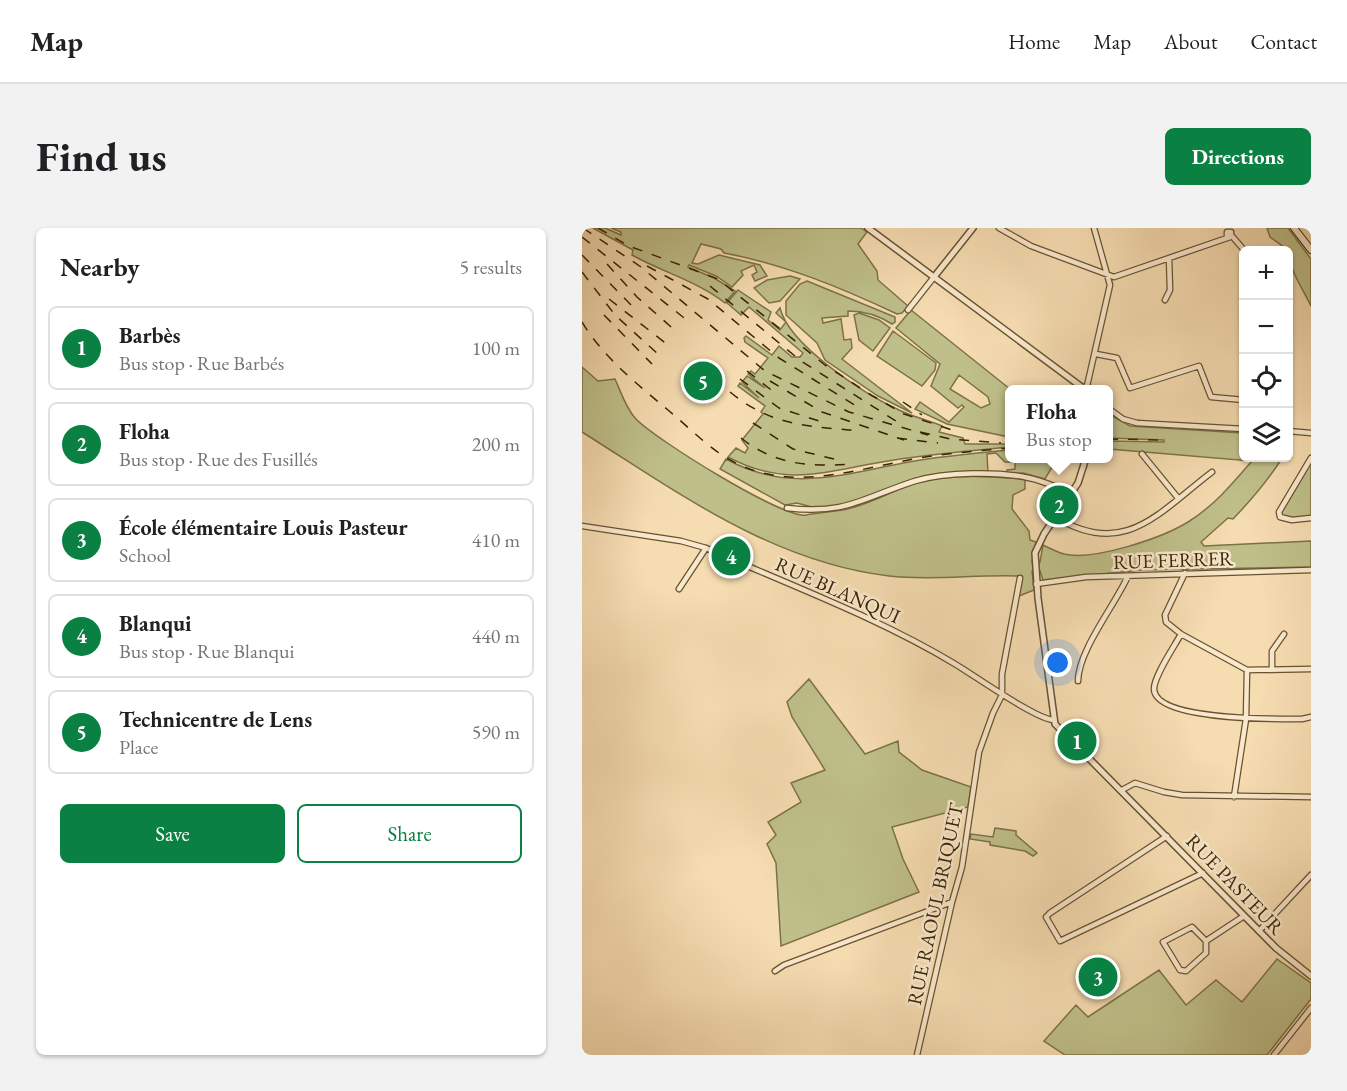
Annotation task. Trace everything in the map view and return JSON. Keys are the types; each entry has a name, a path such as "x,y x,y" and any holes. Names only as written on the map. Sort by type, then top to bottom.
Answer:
{"main road":[{"path":"1294,228 1311,250"}],"street":[{"path":"868,228 1082,385"},
{"path":"908,310 973,228"},
{"path":"999,228 1031,246 1114,277 1228,235"},
{"path":"1087,385 1096,354 1110,285 1094,228"},
{"path":"1222,228 1240,246"},
{"path":"1164,300 1170,290 1169,258"},
{"path":"1096,354 1117,358 1130,388 1198,366 1211,398 1239,400"},
{"path":"1113,412 1123,419 1137,423 1239,429"},
{"path":"1293,431 1311,433"},
{"path":"1142,454 1178,498"},
{"path":"1311,459 1279,512 1280,517 1285,519 1311,518"},
{"path":"1054,720 1036,584 1035,558 1036,550 1072,493 1085,463"},
{"path":"1055,517 1086,531 1115,535 1135,529 1212,472"},
{"path":"787,508 812,511 839,509 917,481 973,475 1026,477 1072,493"},
{"name":"RUE BLANQUI","path":"582,526 681,541 706,548 905,635 1003,692 1038,717 1054,720"},
{"path":"679,589 706,548"},
{"name":"RUE FERRER","path":"1036,584 1086,578 1311,570"},
{"path":"1185,573 1164,615 1167,622 1181,634 1247,670 1311,669"},
{"path":"1078,681 1078,672 1096,633 1128,576"},
{"name":"RUE RAOUL BRIQUET","path":"917,1055 962,867 979,752 1003,692 1002,674 1020,578"},
{"path":"1181,634 1155,685 1159,700 1164,704 1208,714 1246,719 1311,717"},
{"path":"1272,670 1272,651 1284,634"},
{"path":"1234,796 1246,719 1247,670"},
{"name":"RUE PASTEUR","path":"1054,720 1064,734 1104,771 1259,931 1311,976"},
{"path":"1122,790 1134,783 1173,794 1311,797"},
{"path":"1167,836 1050,913 1046,917 1060,941 1203,873"},
{"path":"1259,931 1311,875"},
{"path":"776,971 784,964 952,902"},
{"path":"1206,941 1244,916"},
{"path":"1192,927 1206,941 1206,953 1186,971 1180,969 1163,942 1192,927"},
{"path":"1274,1055 1311,1008"}],"green space":[{"path":"593,228 605,228 621,235 621,232 611,228 861,228 867,232 858,244 877,271 878,280 908,306 902,313 897,314 812,278 724,253 721,249 701,244 692,263 698,264 719,255 760,265 767,276 755,281 752,275 757,272 754,265 741,271 743,275 732,287 716,276 689,265 688,267 714,278 735,291 725,303 703,289 632,255 633,250"},
{"path":"1267,228 1288,228 1311,259 1311,306 1293,269 1293,246 1282,246 1270,237"},
{"path":"790,276 800,279 780,301 769,303 754,288 767,280"},
{"path":"807,281 895,317 895,322 892,324 871,314 854,311 848,311 848,316 822,318 823,323 841,319 844,340 851,339 852,348 842,359 912,413 878,396 825,360 817,343 786,315 786,301 800,284"},
{"path":"738,290 771,312 768,320 780,330 786,322 812,352 848,380 884,403 942,426 939,432 963,438 965,444 1005,444 1005,447 937,454 830,472 791,475 771,473 750,467 728,457 736,448 745,453 748,448 742,440 763,414 761,412 765,406 738,386 740,383 759,398 742,382 747,376 765,388 748,374 751,371 755,374 768,358 745,342 744,338 746,336 772,355 779,346 792,357 800,357 803,353 749,307 741,315 727,303"},
{"path":"780,308 786,322 776,313"},
{"path":"911,310 1005,385 1005,436 947,424 915,409 920,402 949,422 964,407 962,405 958,408 931,386 940,364 896,328","holes":["959,375 988,397 990,404 981,408 950,389"]},
{"path":"859,313 879,320 890,328 873,351 859,340 854,315"},
{"path":"893,331 936,363 935,370 922,386 877,356"},
{"path":"582,367 598,381 615,379 632,415 667,443 747,492 793,513 806,515 846,509 909,486 941,478 977,476 1025,479 1025,489 1013,495 1012,509 1029,531 1030,540 1036,542 1032,562 1040,562 1043,545 1064,554 1092,554 1128,547 1162,535 1197,516 1215,501 1251,462 1279,462 1259,490 1233,519 1228,518 1201,542 1204,546 1311,541 1311,567 1142,570 1043,580 1040,571 1032,571 1034,590 1019,596 1021,576 938,578 889,576 846,568 805,556 728,522 582,432"},
{"path":"1113,416 1130,426 1239,433 1239,460 1113,449 1113,441 1164,442 1164,440 1113,438"},
{"path":"1005,450 1005,462 996,453 987,454 988,473 916,478 849,504 819,509 797,503 785,505 720,469 726,459 750,470 772,476 817,478 934,458"},
{"path":"1311,460 1311,518 1285,519 1279,512"},
{"path":"1015,463 1063,463 1062,469 1052,467 1045,479 1023,473 1007,474 1007,470 1015,469"},
{"path":"809,679 865,754 898,741 899,752 922,770 971,787 968,807 892,827 903,859 919,892 781,946 776,863 767,844 776,835 768,822 801,802 791,783 825,770 792,717 787,702"},
{"path":"995,828 1016,831 1016,835 1037,853 1033,856 1025,851 970,839 971,834 993,837"},
{"path":"1277,959 1311,983 1311,999 1267,1055 1065,1055 1044,1041 1076,1005 1088,1017 1159,970 1186,1005 1216,980 1242,1002"}],"railway":[{"path":"583,228 641,267 765,371 849,412 928,435"},
{"path":"598,228 629,246 718,279 825,365 871,395 904,414 958,432"},
{"path":"582,237 688,321"},
{"path":"582,255 637,311"},
{"path":"607,264 637,297 678,333"},
{"path":"647,266 708,299 779,358 861,409"},
{"path":"582,272 615,315 659,355"},
{"path":"710,286 801,361 899,423"},
{"path":"609,299 668,345"},
{"path":"604,315 652,364"},
{"path":"582,322 590,335 621,369 702,440 730,460 761,473 783,476 827,476 926,457 1005,448"},
{"path":"747,371 775,393"},
{"path":"740,379 779,408 819,421"},
{"path":"770,381 822,412 904,440"},
{"path":"730,392 761,412 792,423 861,431"},
{"path":"903,402 922,415"},
{"path":"753,423 793,449 834,459"},
{"path":"920,432 950,439 1001,443"},
{"path":"741,438 780,459 821,465 851,464"},
{"path":"897,438 938,443"},
{"path":"1113,439 1164,440"}],"place":[{"name":"Technicentre de Lens","path":"703,381"},
{"name":"Floha","path":"1059,505"},
{"name":"Blanqui","path":"731,556"},
{"name":"Barbès","path":"1077,741"},
{"name":"École élémentaire Louis Pasteur","path":"1098,977"}]}
